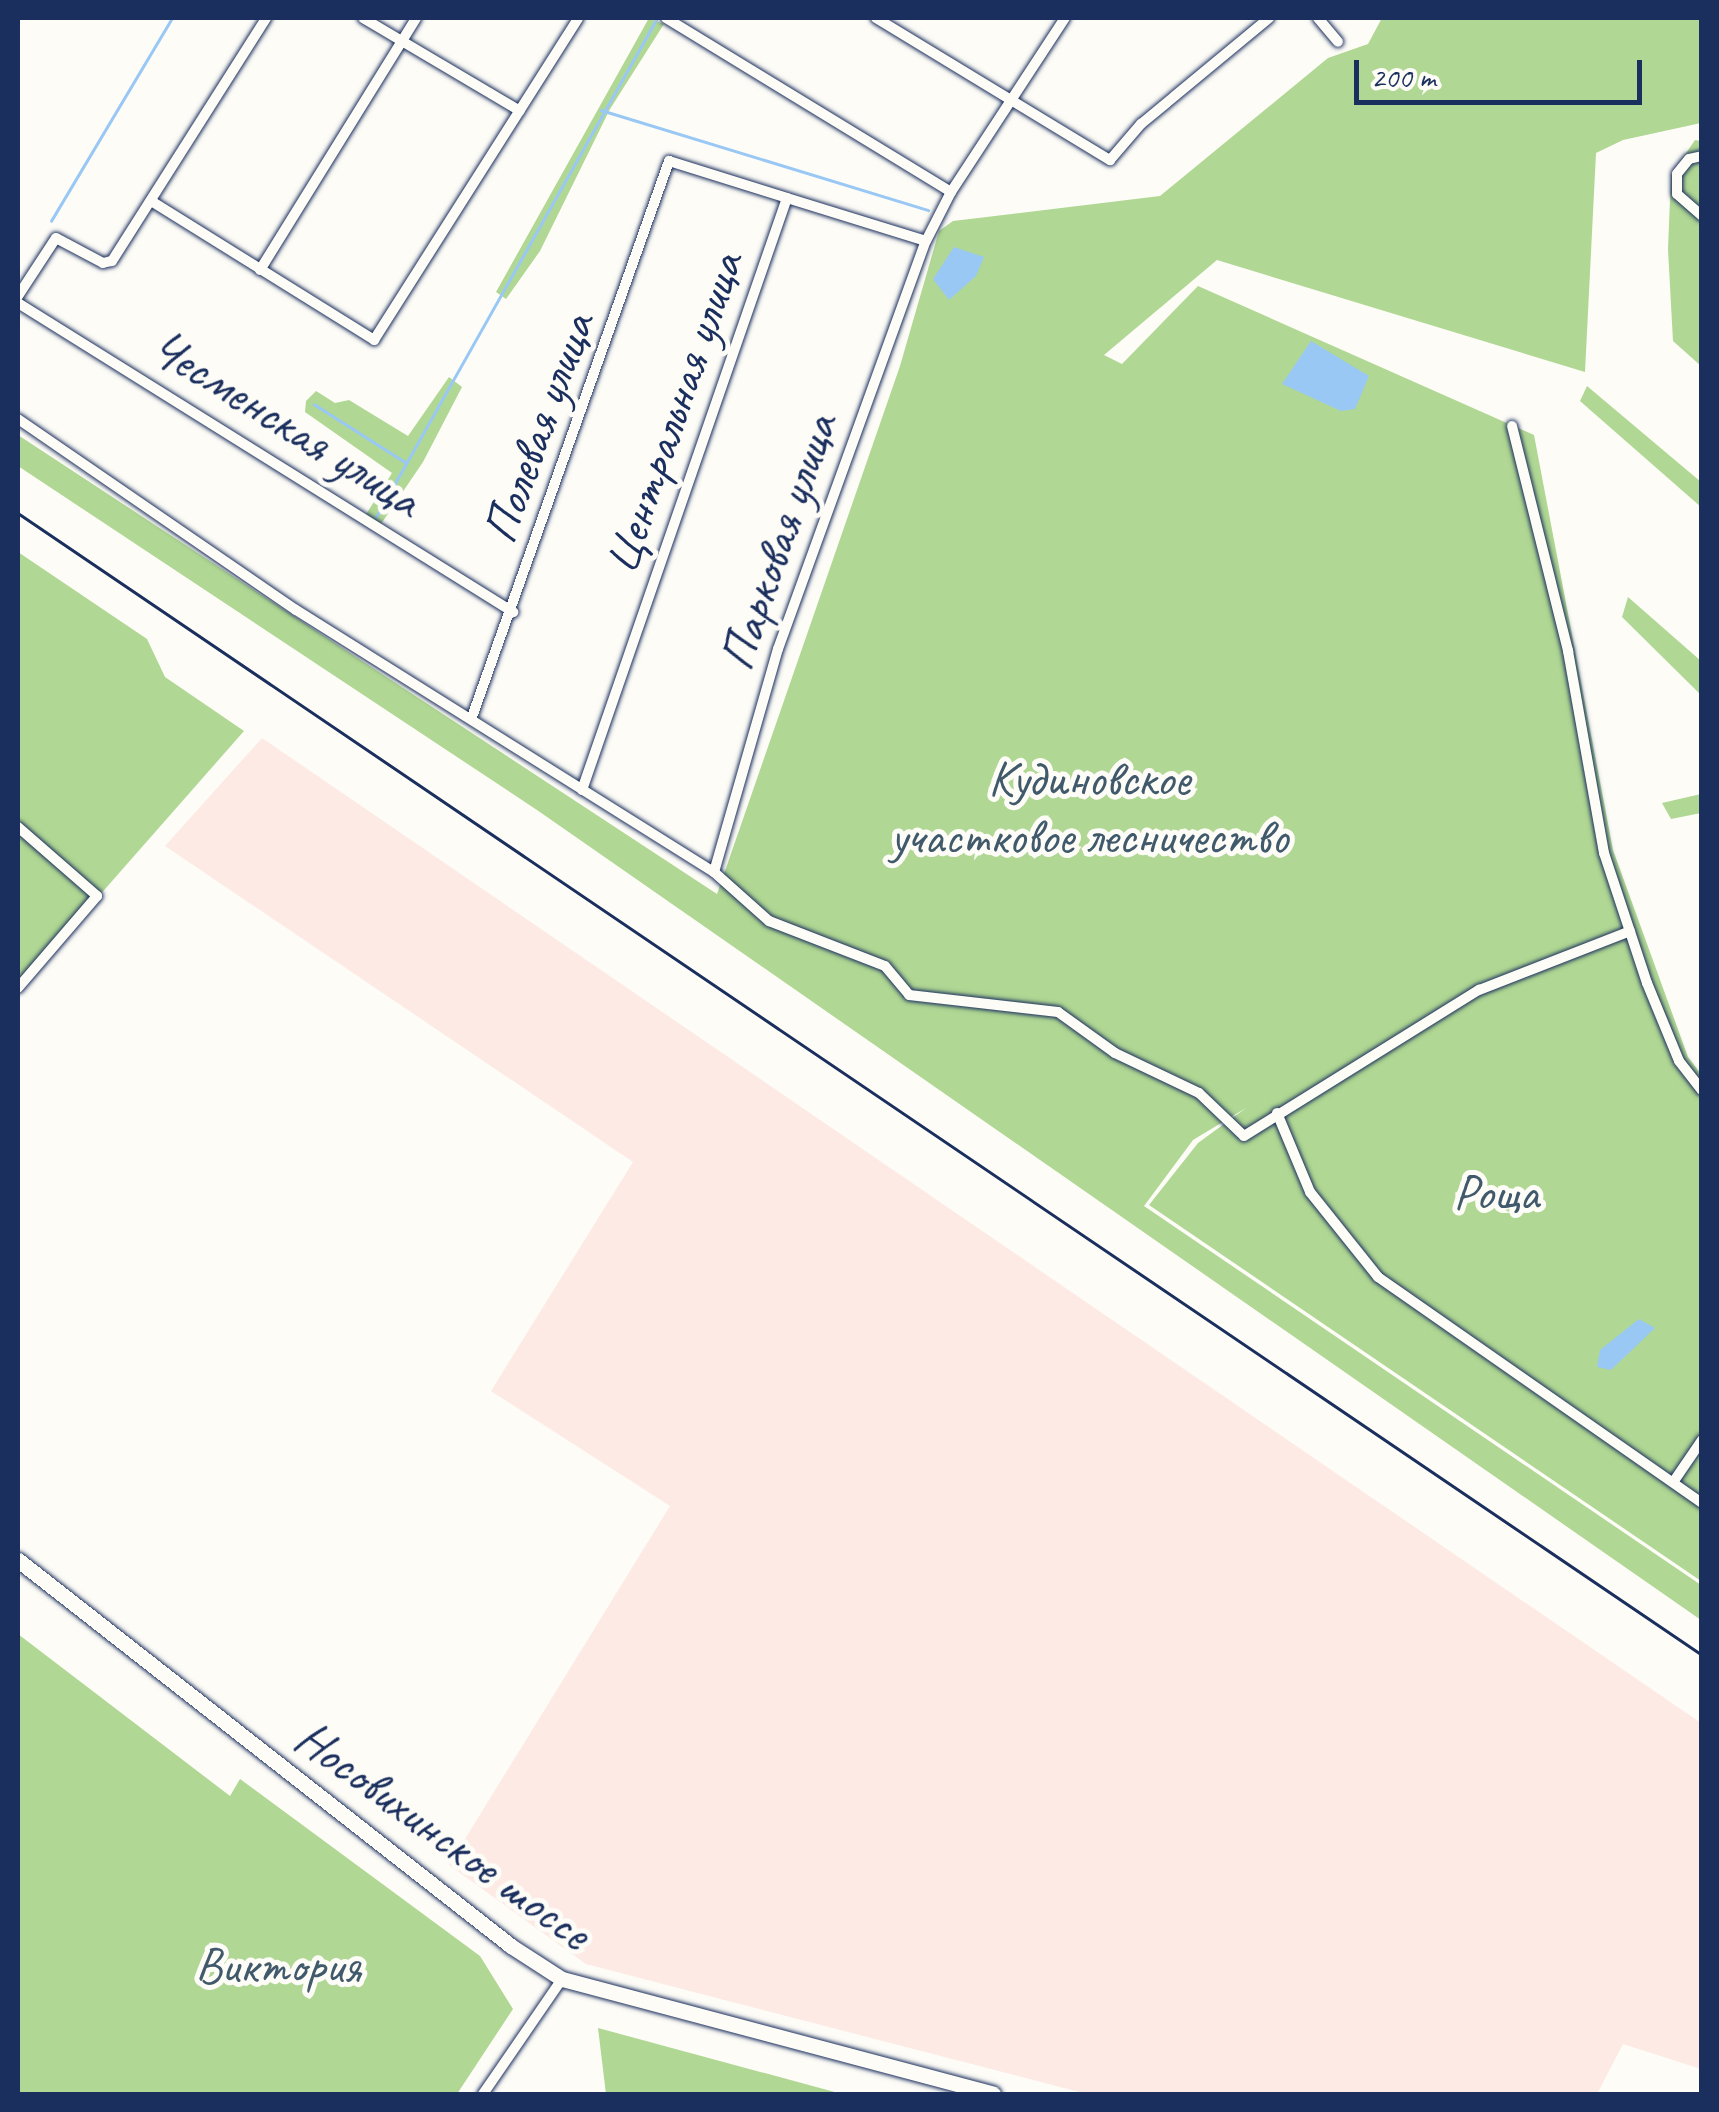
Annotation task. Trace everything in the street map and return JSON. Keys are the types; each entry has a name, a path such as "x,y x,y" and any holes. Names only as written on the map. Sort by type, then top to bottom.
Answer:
{"main road":[{"name":"Носовихинское шоссе","path":"18,1560 511,1946 562,1979 993,2094"}],"street":[{"path":"18,300 56,238 107,265 112,261 266,18"},
{"path":"362,18 520,111"},
{"path":"260,270 416,18"},
{"path":"151,201 365,338 380,337 578,18"},
{"path":"666,18 951,192"},
{"path":"876,18 1110,160 1141,124 1270,18"},
{"name":"Парковая улица","path":"714,872 778,649 926,241 951,192 1065,18"},
{"path":"1318,18 1338,42"},
{"path":"1702,156 1688,159 1676,174 1678,194 1702,216"},
{"name":"Полевая улица","path":"472,717 669,161 787,198"},
{"name":"Центральная улица","path":"582,790 787,198 926,241"},
{"name":"Чесменская улица","path":"18,300 512,612"},
{"path":"18,419 296,610 714,872 769,921 885,966 909,995 1058,1012 1115,1053 1199,1093 1244,1136 1479,990 1630,931"},
{"path":"1512,426 1568,652 1604,853 1678,1060 1702,1090"},
{"path":"18,828 98,896 18,988"},
{"path":"1277,1114 1310,1192 1378,1277 1702,1503"},
{"path":"1674,1481 1702,1440"},
{"path":"482,2094 562,1979"}],"shaded area":[{"path":"262,738 1701,1723 1701,2069 1623,2044 1597,2094 1087,2094 586,1964 449,1865 670,1506 491,1391 633,1162 165,846"}],"green space":[{"path":"649,18 664,24 610,109 540,251 506,299 496,292"},
{"name":"Кудиновское участковое лесничество","path":"1382,18 1701,18 1701,123 1623,140 1596,153 1585,372 1217,260 1104,355 1122,364 1198,286 1534,435 1613,850 1688,1057 1701,1074 1701,1581 1149,1205 1198,1143 1246,1108 1193,1140 1144,1206 1701,1585 1701,1620 537,810 18,466 18,435 717,894 900,366 939,231 953,221 1160,196 1328,58 1368,44"},
{"path":"1695,140 1701,141 1701,366 1673,341 1668,249 1671,175"},
{"path":"449,377 462,387 423,462 381,524 365,516 392,473 305,412 306,401 316,391 335,403 349,400 408,436"},
{"path":"1587,386 1701,482 1701,507 1580,401"},
{"path":"18,552 147,639 165,677 244,731 18,988"},
{"path":"1628,597 1701,661 1701,695 1622,617"},
{"path":"1701,794 1701,813 1671,819 1662,803"},
{"name":"Виктория","path":"18,1634 230,1796 240,1779 480,1956 513,2009 457,2094 18,2094"},
{"path":"598,2028 842,2094 606,2094"}],"water":[{"path":"954,247 984,257 976,276 949,300 933,279"},
{"path":"1311,341 1369,376 1355,409 1341,411 1282,384"},
{"path":"1639,1319 1655,1328 1611,1370 1597,1367 1600,1350"}],"waterway":[{"path":"51,221 172,18"},
{"path":"376,517 657,18"},
{"path":"601,110 928,210"},
{"path":"314,404 405,462"}],"railway":[{"path":"18,513 1702,1655"}],"park label":[{"name":"Роща","path":"1496,1193"}]}
